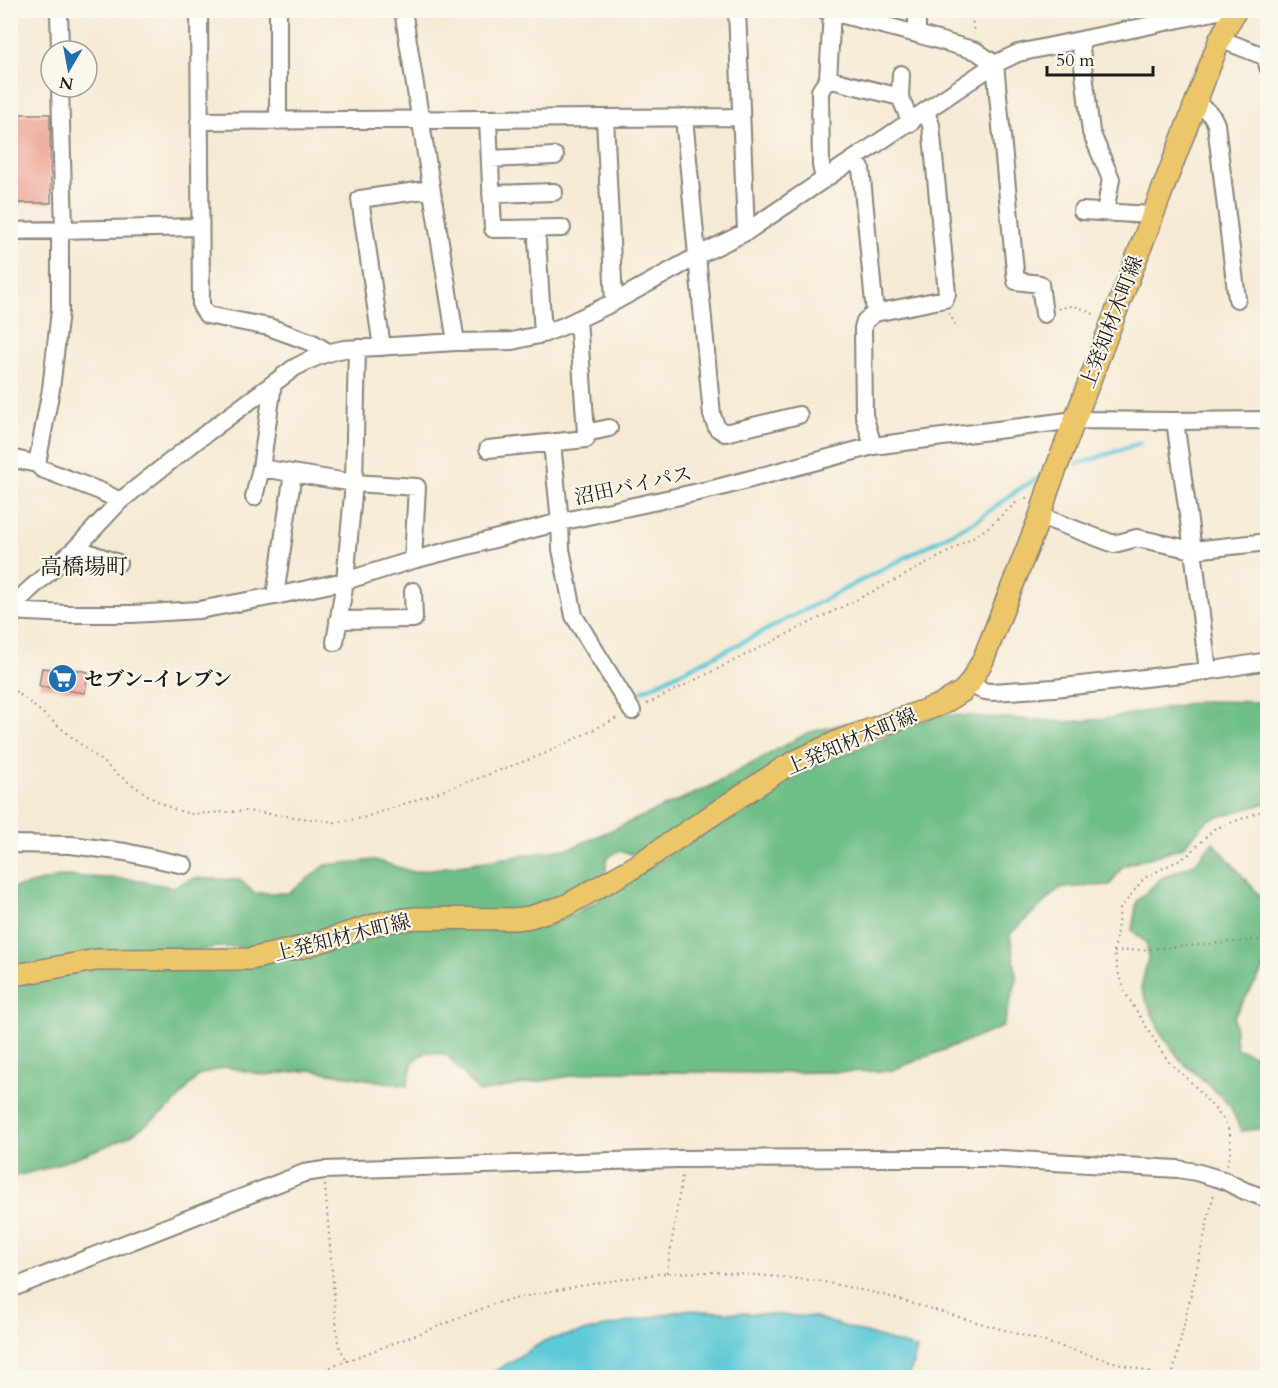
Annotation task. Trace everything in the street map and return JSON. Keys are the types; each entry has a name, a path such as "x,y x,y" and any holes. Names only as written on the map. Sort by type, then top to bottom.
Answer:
{"main road":[{"name":"上発知材木町線","path":"10,976 96,960 250,959 303,947 399,919 515,919 548,912 565,906 631,869 783,768 841,741 942,704 963,691 982,660 1040,516 1220,39 1236,10"}],"street":[{"path":"59,10 60,39"},
{"path":"199,10 201,306 207,315 269,327 313,343 328,352"},
{"path":"278,10 278,121"},
{"path":"404,10 456,342"},
{"path":"737,10 746,232"},
{"path":"917,10 917,34"},
{"path":"10,610 76,548 120,501 294,368 328,352 357,348 512,341 543,334 614,302 746,232 995,64 1018,53 1223,10"},
{"path":"824,180 821,165 819,91 828,79 828,11 976,51 995,64"},
{"path":"1220,39 1266,57 1268,67"},
{"path":"1080,40 1092,132 1112,179 1105,212"},
{"path":"995,64 1016,281 1040,284 1044,314"},
{"path":"901,74 900,97 910,123"},
{"path":"828,79 900,97"},
{"path":"37,464 51,389 60,311 62,230 60,99"},
{"path":"1195,104 1209,111 1216,124 1237,299"},
{"path":"873,446 864,415 862,328 865,321 875,313 947,296 931,125 926,112"},
{"path":"684,117 719,415 717,428 725,433 799,415"},
{"path":"199,121 741,117"},
{"path":"605,118 614,302"},
{"path":"488,120 493,229 562,228"},
{"path":"490,159 555,156"},
{"path":"854,160 861,168 875,313"},
{"path":"382,347 360,199 431,189"},
{"path":"491,194 554,192"},
{"path":"1082,211 1152,215"},
{"path":"10,231 200,227"},
{"path":"537,240 543,334"},
{"path":"488,449 586,439 578,319"},
{"path":"335,642 345,581 354,483 357,348"},
{"path":"254,497 261,468 273,384"},
{"name":"沼田バイパス","path":"10,610 67,614 144,614 199,610 275,596 345,581 413,560 560,522 717,488 873,446 1075,420 1174,422 1268,420"},
{"path":"1174,422 1208,672"},
{"path":"586,433 609,428"},
{"path":"552,443 561,549 574,616 632,711"},
{"path":"10,458 37,464 42,469 120,501"},
{"path":"261,468 354,483 417,487 413,560"},
{"path":"275,596 293,473"},
{"path":"1040,516 1114,544 1137,538 1193,550 1268,542"},
{"path":"76,548 118,563"},
{"path":"338,620 414,619 413,591"},
{"path":"970,683 984,692 1054,688 1208,672 1268,661"},
{"path":"10,844 71,845 125,852 184,865"},
{"path":"10,1289 304,1173 324,1170 677,1159 984,1158 1178,1169 1220,1179 1268,1199"}],"path":[{"path":"971,10 976,51"},
{"path":"1044,314 1069,305 1080,307 1111,323"},
{"path":"10,688 121,777 173,809 190,814 246,811 335,822 363,818 544,754 888,584 986,529 1017,502 1048,490"},
{"path":"302,1377 496,1303 550,1291 667,1273 714,1272 819,1281 880,1294 1170,1377 1220,1179 1231,1149 1230,1134 1225,1120 1216,1109 1169,1062 1126,994 1114,952 1120,909 1144,878 1186,856 1214,829 1268,809"},
{"path":"1114,952 1268,939"},
{"path":"667,1273 683,1169 677,1159"},
{"path":"324,1170 338,1344 347,1361"}],"green space":[{"path":"1202,701 1267,702 1267,803 1208,820 1183,847 1123,866 1110,885 1060,888 1010,934 1017,979 1003,1027 890,1071 763,1073 598,1071 479,1092 447,1055 427,1052 413,1061 407,1086 312,1070 264,1075 226,1067 199,1075 172,1106 131,1135 44,1169 11,1177 11,984 100,968 370,935 403,928 434,926 508,930 550,925 592,904 796,774 940,714 1069,722 1104,719"},
{"path":"846,723 861,725 636,855 618,851 606,859 606,875 581,891 520,912 335,929 299,935 270,947 217,947 182,954 11,970 10,889 63,876 128,879 173,887 194,878 240,880 254,893 289,893 326,865 375,860 413,872 571,848 709,787 807,733"},
{"path":"1213,842 1267,904 1267,964 1234,1016 1236,1048 1267,1060 1267,1128 1241,1131 1230,1106 1181,1061 1160,1032 1141,988 1148,959 1147,944 1132,930 1137,901 1162,878 1194,864"}],"water":[{"path":"684,1310 814,1317 917,1349 909,1377 486,1377 546,1340"}],"building":[{"path":"14,114 50,114 51,203 14,203"},
{"name":"セブン-イレブン","path":"42,668 88,672 85,693 39,686"}],"waterway":[{"path":"1078,464 1140,443"},
{"path":"642,691 741,643 979,519 1019,489 1040,477 1042,473"}],"place":[{"name":"セブン-イレブン","path":"63,679"}],"district":[{"name":"高橋場町","path":"84,566"}]}
